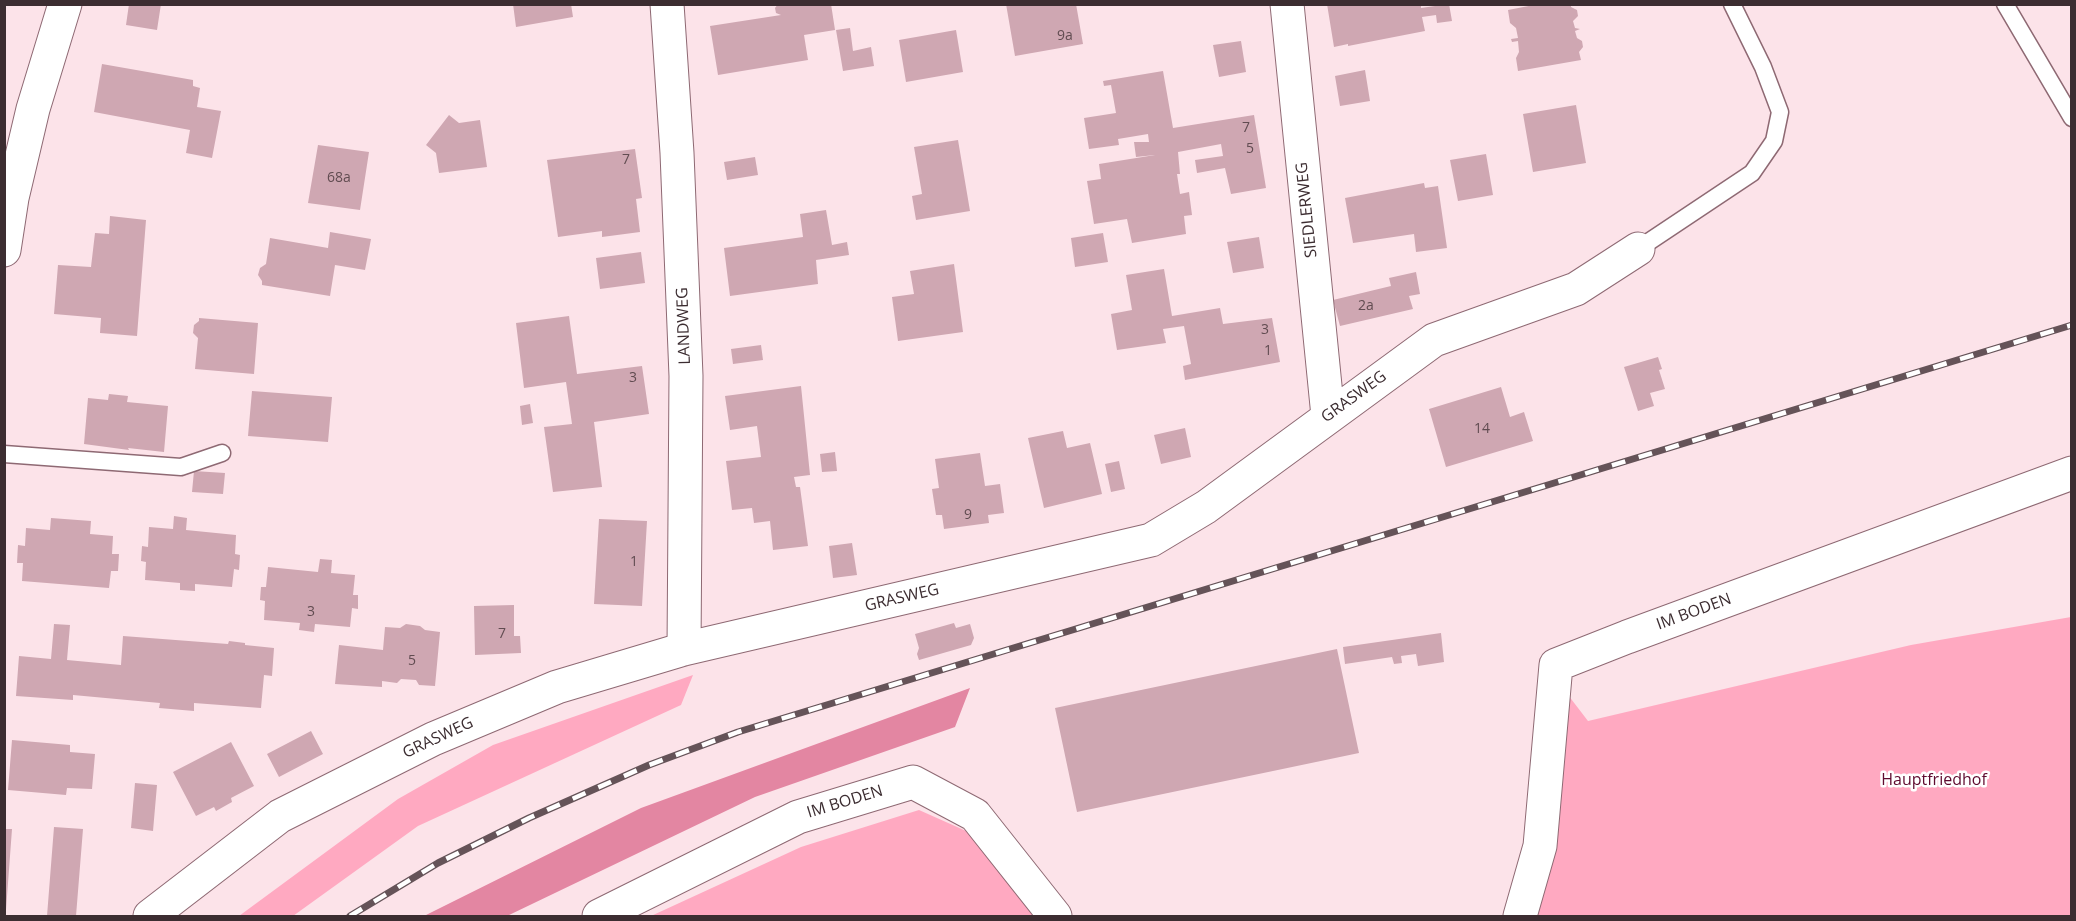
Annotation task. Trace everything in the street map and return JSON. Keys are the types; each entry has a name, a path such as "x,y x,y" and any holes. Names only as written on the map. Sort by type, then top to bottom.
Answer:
{"street":[{"path":"4,250 12,198 33,109 65,4"},
{"name":"LANDWEG","path":"667,4 677,153 686,376 684,649"},
{"name":"SIEDLERWEG","path":"1287,4 1328,416"},
{"name":"GRASWEG","path":"150,916 280,816 423,744 557,687 684,649 1151,540 1206,507 1434,340 1576,289 1638,249"},
{"name":"IM BODEN","path":"1520,916 1540,846 1556,665 1626,637 2072,473"},
{"name":"IM BODEN","path":"599,916 798,817 913,782 975,815 1055,916"}],"lane":[{"path":"1638,249 1752,173 1774,141 1780,112 1763,67 1732,4"},
{"path":"2005,4 2072,118"},
{"path":"4,454 182,467 222,453"}],"green space":[{"name":"Hauptfriedhof","path":"2071,617 2071,916 1504,916 1524,870 1542,661 1588,721 1911,645"},
{"path":"693,675 681,705 418,826 293,916 239,916 398,799 493,745"},
{"path":"919,810 1011,851 1063,916 651,916 801,847"}],"shaded area":[{"path":"970,688 955,727 755,797 507,916 424,916 641,808"}],"building":[{"path":"129,4 161,4 157,30 126,25"},
{"path":"513,4 571,4 573,17 516,27"},
{"path":"778,4 831,4 835,30 804,35 808,60 718,75 710,26 781,15 776,13 775,8"},
{"path":"1006,4 1076,4 1083,44 1015,56"},
{"path":"1327,4 1421,4 1421,8 1449,4 1452,21 1437,23 1436,15 1422,17 1425,31 1334,47"},
{"path":"1539,4 1571,4 1571,7 1577,10 1578,16 1573,21 1575,28 1580,29 1575,31 1577,38 1582,41 1583,47 1579,52 1581,60 1518,71 1516,58 1519,52 1518,41 1512,42 1511,39 1518,38 1516,28 1510,23 1508,10"},
{"path":"850,28 853,51 871,47 874,66 843,71 836,30"},
{"path":"956,30 963,72 906,82 899,40"},
{"path":"1241,41 1246,72 1219,77 1213,45"},
{"path":"102,64 193,80 193,86 200,88 197,107 221,111 212,158 186,153 190,130 94,112"},
{"path":"1365,70 1370,101 1340,106 1335,76"},
{"path":"1163,71 1173,128 1254,115 1266,188 1231,194 1225,168 1197,173 1195,160 1223,156 1221,144 1178,152 1180,174 1177,174 1180,194 1189,192 1192,215 1184,216 1186,234 1132,243 1127,219 1094,224 1087,181 1101,179 1099,164 1155,155 1136,157 1134,142 1149,142 1148,134 1118,139 1119,145 1089,149 1084,118 1116,113 1111,85 1104,86 1103,81"},
{"path":"1576,105 1586,163 1533,172 1523,114"},
{"path":"449,115 459,123 480,120 487,167 439,173 436,153 426,145"},
{"path":"958,140 970,211 916,220 912,196 922,194 914,147"},
{"path":"318,145 369,152 360,210 308,203"},
{"path":"635,149 642,198 636,199 640,232 602,237 602,231 558,237 547,160"},
{"path":"1486,154 1493,195 1458,201 1450,160"},
{"path":"755,157 758,175 727,180 724,162"},
{"path":"1424,183 1425,188 1438,186 1447,248 1416,252 1414,234 1353,243 1345,198"},
{"path":"826,210 832,245 847,242 849,255 816,260 818,284 730,296 724,248 803,237 800,214"},
{"path":"110,216 146,220 137,336 100,333 101,318 54,314 58,265 91,267 95,233 109,234"},
{"path":"330,232 371,239 365,270 335,265 330,296 262,285 258,275 260,268 266,264 270,238 328,248"},
{"path":"1103,233 1108,262 1075,267 1071,238"},
{"path":"1259,237 1264,268 1233,273 1227,242"},
{"path":"641,252 645,283 600,289 596,258"},
{"path":"954,264 963,332 898,341 892,297 914,294 910,271"},
{"path":"1164,269 1172,316 1220,308 1223,324 1272,318 1280,362 1185,380 1183,366 1191,364 1184,326 1163,329 1166,343 1117,350 1111,314 1132,310 1126,275"},
{"path":"1416,272 1420,294 1409,296 1413,309 1340,326 1333,300 1391,286 1389,278"},
{"path":"569,316 577,374 642,366 649,414 594,422 602,487 553,492 544,427 572,424 566,382 524,388 516,323"},
{"path":"199,318 258,323 254,374 195,369 198,338 193,333 194,325"},
{"path":"761,345 763,360 733,364 731,349"},
{"path":"1658,357 1662,369 1659,370 1665,389 1650,393 1654,406 1638,411 1624,367"},
{"path":"801,386 810,475 794,477 796,487 800,487 808,546 773,550 770,521 754,523 752,508 732,510 726,461 761,457 757,426 730,430 725,396"},
{"path":"1501,387 1510,417 1524,412 1533,441 1446,467 1429,409"},
{"path":"252,391 332,397 328,442 248,436"},
{"path":"109,394 128,396 127,402 168,406 164,452 84,444 88,398 108,400"},
{"path":"530,404 533,423 522,425 520,406"},
{"path":"1185,428 1191,457 1161,464 1154,435"},
{"path":"1063,431 1067,448 1090,443 1102,494 1044,508 1028,438"},
{"path":"835,452 837,471 822,472 820,454"},
{"path":"980,453 985,486 1000,484 1004,513 988,515 989,523 944,529 942,515 936,515 932,489 939,488 935,459"},
{"path":"1119,461 1125,489 1111,492 1105,464"},
{"path":"194,471 225,473 223,494 192,492"},
{"path":"174,516 187,518 186,530 236,535 235,554 240,555 239,570 234,569 232,587 195,584 195,591 180,590 180,583 145,580 146,562 141,561 142,546 148,547 149,527 173,529"},
{"path":"51,518 91,521 90,534 113,536 112,554 119,554 118,571 111,571 109,588 22,581 23,563 17,563 18,545 25,546 26,528 50,530"},
{"path":"599,519 647,521 642,606 594,604"},
{"path":"852,543 857,575 833,578 829,546"},
{"path":"320,559 332,560 331,573 355,575 353,595 358,595 358,609 352,608 350,627 315,624 314,632 299,630 300,623 264,620 265,601 260,600 261,587 266,587 268,567 318,572"},
{"path":"514,605 514,636 520,636 521,653 475,655 474,606"},
{"path":"954,623 956,628 970,624 974,638 971,645 919,660 917,654 919,648 915,634"},
{"path":"54,624 70,625 67,660 121,665 123,636 228,644 229,641 274,648 272,676 264,675 261,708 194,703 194,711 159,708 160,703 73,695 73,700 16,696 19,656 51,659"},
{"path":"406,624 440,632 435,686 419,685 416,680 401,679 397,683 382,681 382,687 335,684 339,645 383,650 385,627 400,628"},
{"path":"1441,633 1444,662 1418,666 1416,654 1401,656 1402,663 1394,664 1392,657 1345,664 1343,647"},
{"path":"1337,649 1359,753 1077,812 1055,708"},
{"path":"311,731 323,754 279,777 267,754"},
{"path":"12,740 70,745 70,752 95,754 92,789 67,788 66,795 8,790"},
{"path":"231,742 254,786 231,798 232,802 216,811 214,807 196,816 173,772"},
{"path":"135,783 157,785 153,831 131,828"},
{"path":"54,827 83,829 76,916 47,916"},
{"path":"5,829 12,829 6,910 5,910"}],"railway":[{"path":"350,916 438,863 529,818 649,765 738,732 2072,325"}]}
